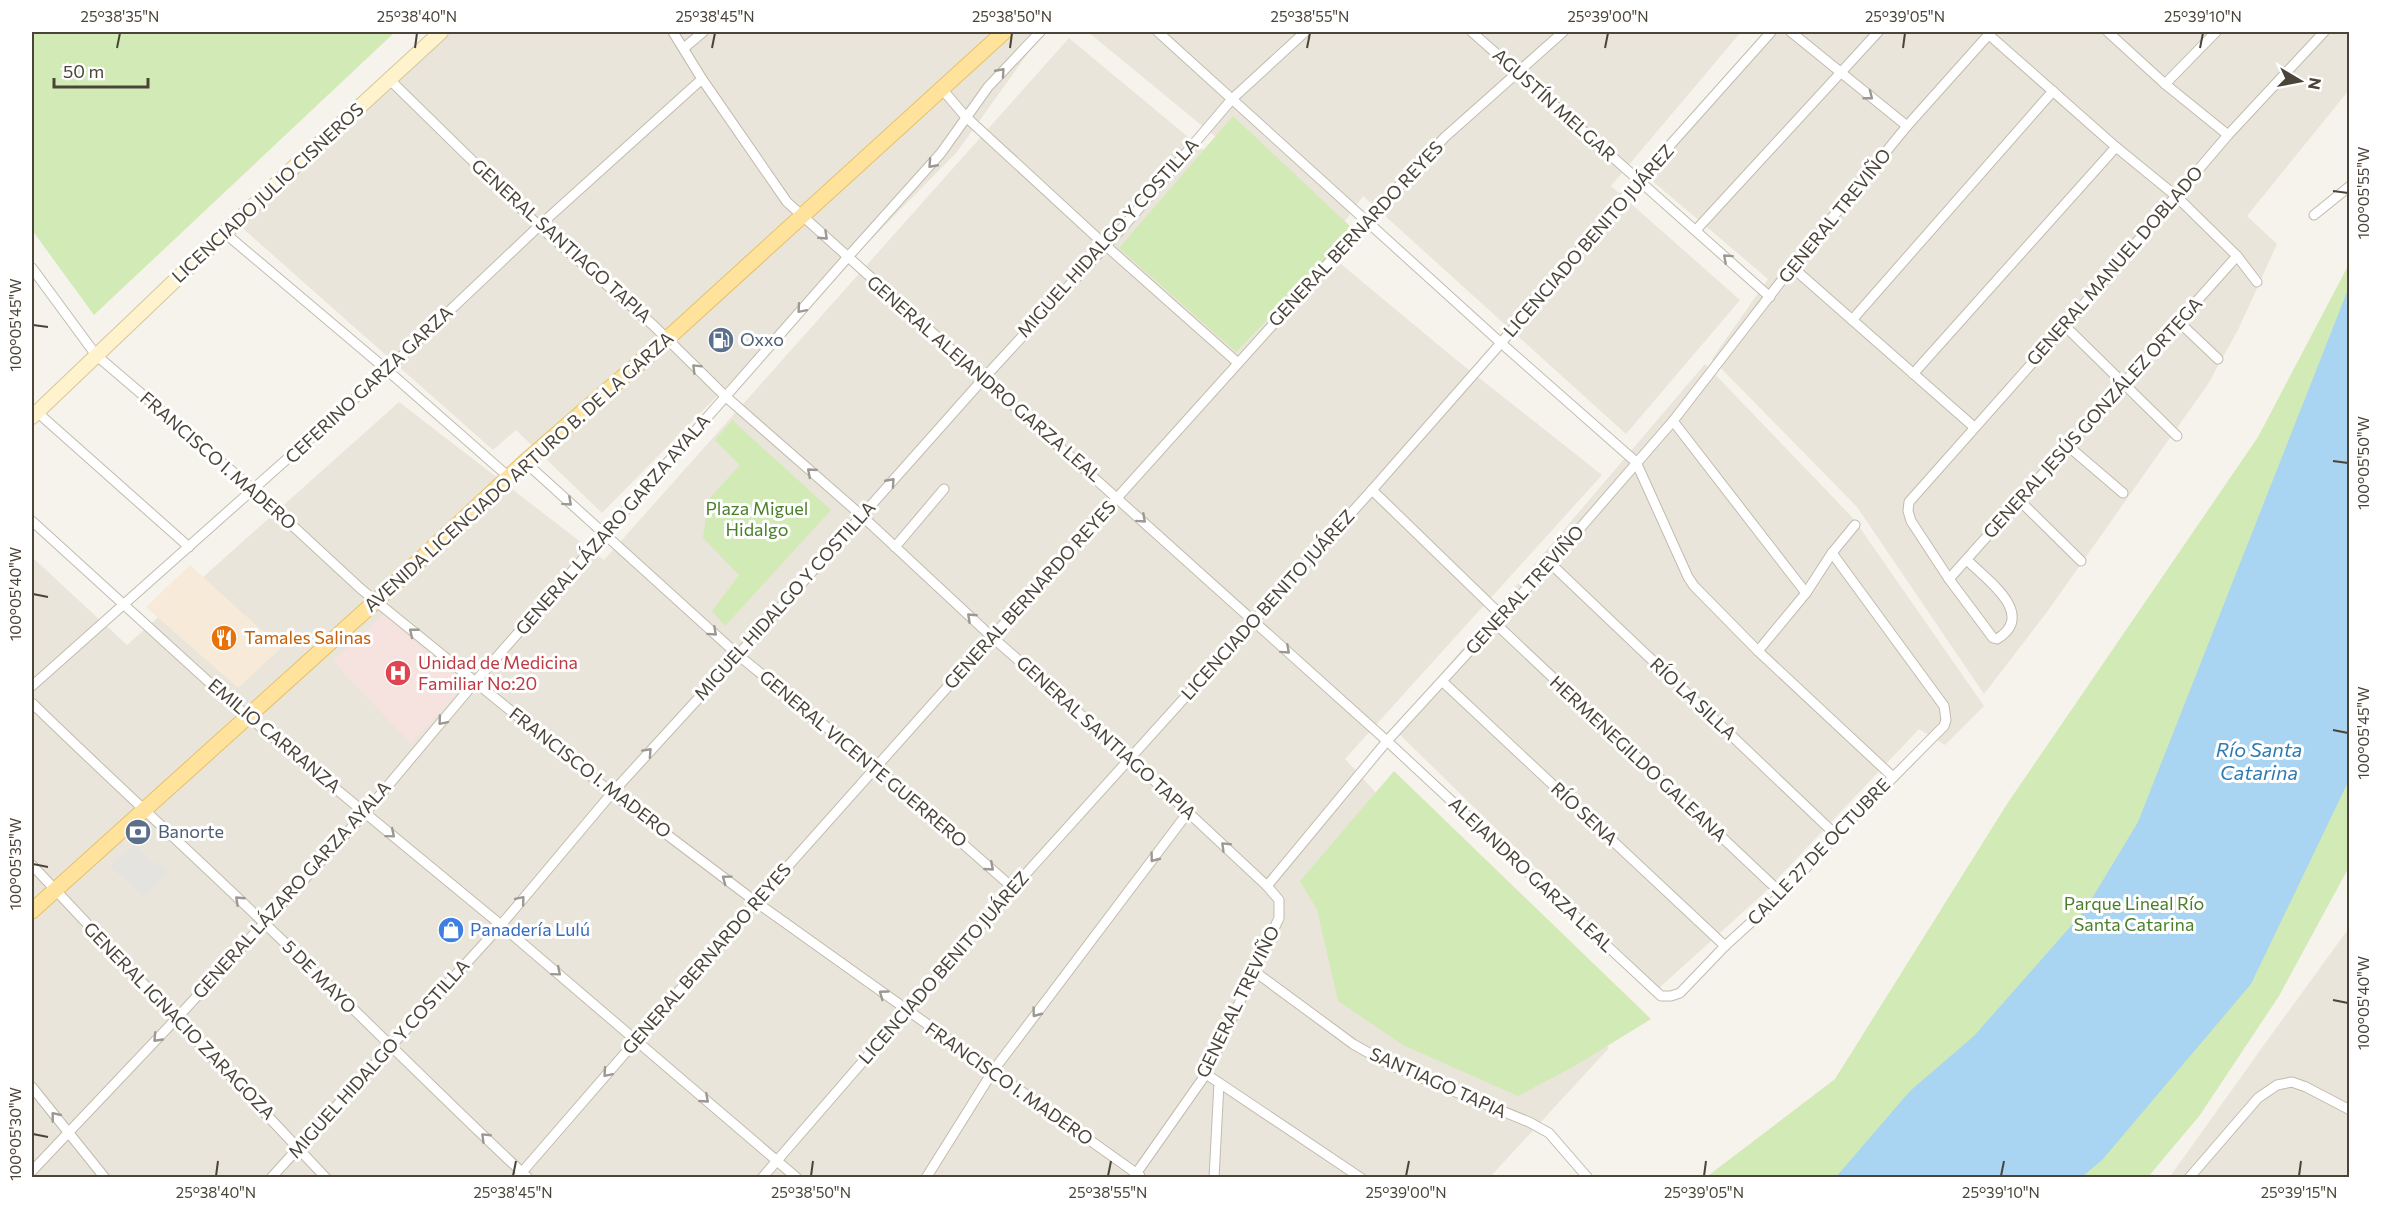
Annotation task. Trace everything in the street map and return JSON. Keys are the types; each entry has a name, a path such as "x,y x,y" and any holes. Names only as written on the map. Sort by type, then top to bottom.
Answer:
{"main road":[{"name":"AVENIDA LICENCIADO ARTURO B. DE LA GARZA","path":"32,911 376,601 525,462 667,339 1004,32"}],"street":[{"name":"LICENCIADO JULIO CISNEROS","path":"34,414 441,32"},
{"name":"GENERAL ALEJANDRO GARZA LEAL","path":"673,32 702,79 787,202 846,258 984,378 1387,741"},
{"path":"684,48 703,32"},
{"name":"GENERAL LÁZARO GARZA AYALA","path":"32,1171 177,1018 365,813 475,682 724,396 941,153 988,87 1040,32"},
{"path":"1158,32 1501,343 1636,462 1688,577 1702,595 1758,651 1893,777"},
{"name":"MIGUEL HIDALGO Y COSTILLA","path":"271,1178 501,925 612,792 738,655 1104,244 1123,227 1232,99 1305,32"},
{"name":"AGUSTÍN MELGAR","path":"1472,32 1770,297"},
{"name":"GENERAL BERNARDO REYES","path":"522,1176 636,1039 756,902 1367,220 1445,137 1563,32"},
{"name":"LICENCIADO BENITO JUÁREZ","path":"762,1178 1013,888 1372,490 1501,343 1638,181 1772,32"},
{"path":"1791,32 1907,126"},
{"path":"1696,230 1878,32"},
{"path":"2108,32 2164,84 2228,135"},
{"path":"2164,84 2216,32"},
{"name":"GENERAL MANUEL DOBLADO","path":"1949,579 1911,521 1909,502 2065,326 2228,135 2324,32"},
{"path":"1989,33 2116,147 2176,196 2236,256 2257,282"},
{"name":"GENERAL TREVIÑO","path":"1137,1176 1206,1074 1279,918 1279,900 1267,886 1387,741 1550,563 1673,422 1792,267 1907,126 1989,33"},
{"name":"GENERAL SANTIAGO TAPIA","path":"389,79 539,226 667,339 724,396 861,515 992,637 1189,811 1267,886"},
{"name":"CEFERINO GARZA GARZA","path":"32,686 387,370 539,226 702,79"},
{"path":"942,89 966,116 1104,244 1238,363"},
{"path":"1852,320 2054,91"},
{"path":"1913,374 2116,147"},
{"path":"2314,215 2349,186"},
{"path":"226,234 510,478"},
{"name":"GENERAL JESÚS GONZÁLEZ ORTEGA","path":"1949,579 2236,256"},
{"path":"1792,267 1974,427"},
{"name":"FRANCISCO I. MADERO","path":"32,268 96,355 254,490 376,601 612,792 756,902 1137,1176"},
{"path":"2179,322 2218,359"},
{"path":"2065,326 2177,436"},
{"path":"34,414 189,547"},
{"path":"1673,422 1806,592"},
{"path":"2068,446 2123,493"},
{"name":"GENERAL VICENTE GUERRERO","path":"525,462 738,655 877,768 1013,888"},
{"path":"895,547 944,489"},
{"name":"HERMENEGILDO GALEANA","path":"1372,490 1498,619 1782,894"},
{"path":"2020,501 2081,561"},
{"name":"EMILIO CARRANZA","path":"32,521 249,716 501,925 797,1178"},
{"path":"1758,651 1806,592 1832,553 1855,525"},
{"name":"CALLE 27 DE OCTUBRE","path":"1680,993 1725,946 1782,894 1836,835 1944,726 1946,720 1944,706 1832,553"},
{"path":"1949,579 1992,638 1999,638 2012,622 2011,604 1967,560"},
{"name":"RÍO LA SILLA","path":"1550,563 1836,835"},
{"name":"RÍO SENA","path":"1443,682 1725,946"},
{"name":"5 DE MAYO","path":"32,703 264,922 522,1176"},
{"name":"ALEJANDRO GARZA LEAL","path":"1387,741 1661,996 1680,993"},
{"path":"926,1178 993,1071 1189,811"},
{"name":"GENERAL IGNACIO ZARAGOZA","path":"32,865 326,1178"},
{"name":"SANTIAGO TAPIA","path":"1254,971 1353,1044 1390,1065 1529,1122 1549,1133 1588,1178"},
{"path":"1206,1074 1361,1178"},
{"path":"2189,1178 2258,1098 2277,1085 2292,1082 2349,1110"},
{"path":"1214,1178 1219,1083"},
{"path":"32,1087 105,1178"}],"shaded area":[{"path":"447,32 1043,32 957,152 602,513 516,430 493,450 239,225"},
{"path":"1088,32 1741,32 1611,186 1740,300 1626,434 1363,196 1335,235"},
{"path":"1766,32 2349,32 2349,90 2247,216 2277,244 2239,328 2208,384 2047,612 1984,694 1857,507 1712,359 1768,279 1643,173"},
{"path":"1069,38 1454,358 1602,475 1345,759 1609,1048 1490,1177 32,1177 32,557 127,645 399,402 604,560"},
{"path":"1705,364 1853,518 1984,706 1945,745 1919,729 1763,894 1659,988 1394,729"},
{"path":"190,565 281,648 238,688 146,607"},
{"name":"Unidad de Medicina Familiar No:20","path":"384,615 465,685 411,744 333,661"},
{"path":"135,844 154,864 158,862 168,872 144,897 110,866"},
{"path":"2349,928 2349,1177 2169,1178 2261,1049"}],"green space":[{"path":"32,32 395,32 94,315 32,230"},
{"path":"1233,116 1354,230 1236,352 1119,248"},
{"name":"Parque Lineal Río Santa Catarina","path":"2349,264 2349,867 2279,996 2200,1115 2148,1177 1705,1178 1835,1079 2007,804 2258,437"},
{"name":"Plaza Miguel Hidalgo","path":"732,420 831,510 725,626 712,611 739,575 703,538 708,500 740,465 715,440"},
{"path":"1394,771 1651,1019 1573,1067 1518,1096 1403,1045 1338,1001 1317,910 1300,881"}],"water":[{"name":"Río Santa Catarina","path":"2349,287 2349,780 2251,984 2103,1159 2082,1177 1836,1177 1910,1091 1974,1036 2085,910 2138,822"}],"place":[{"name":"Oxxo","path":"721,340"},
{"name":"Tamales Salinas","path":"224,638"},
{"name":"Unidad de Medicina Familiar No:20","path":"398,673"},
{"name":"Banorte","path":"138,832"},
{"name":"Panadería Lulú","path":"451,930"}]}
